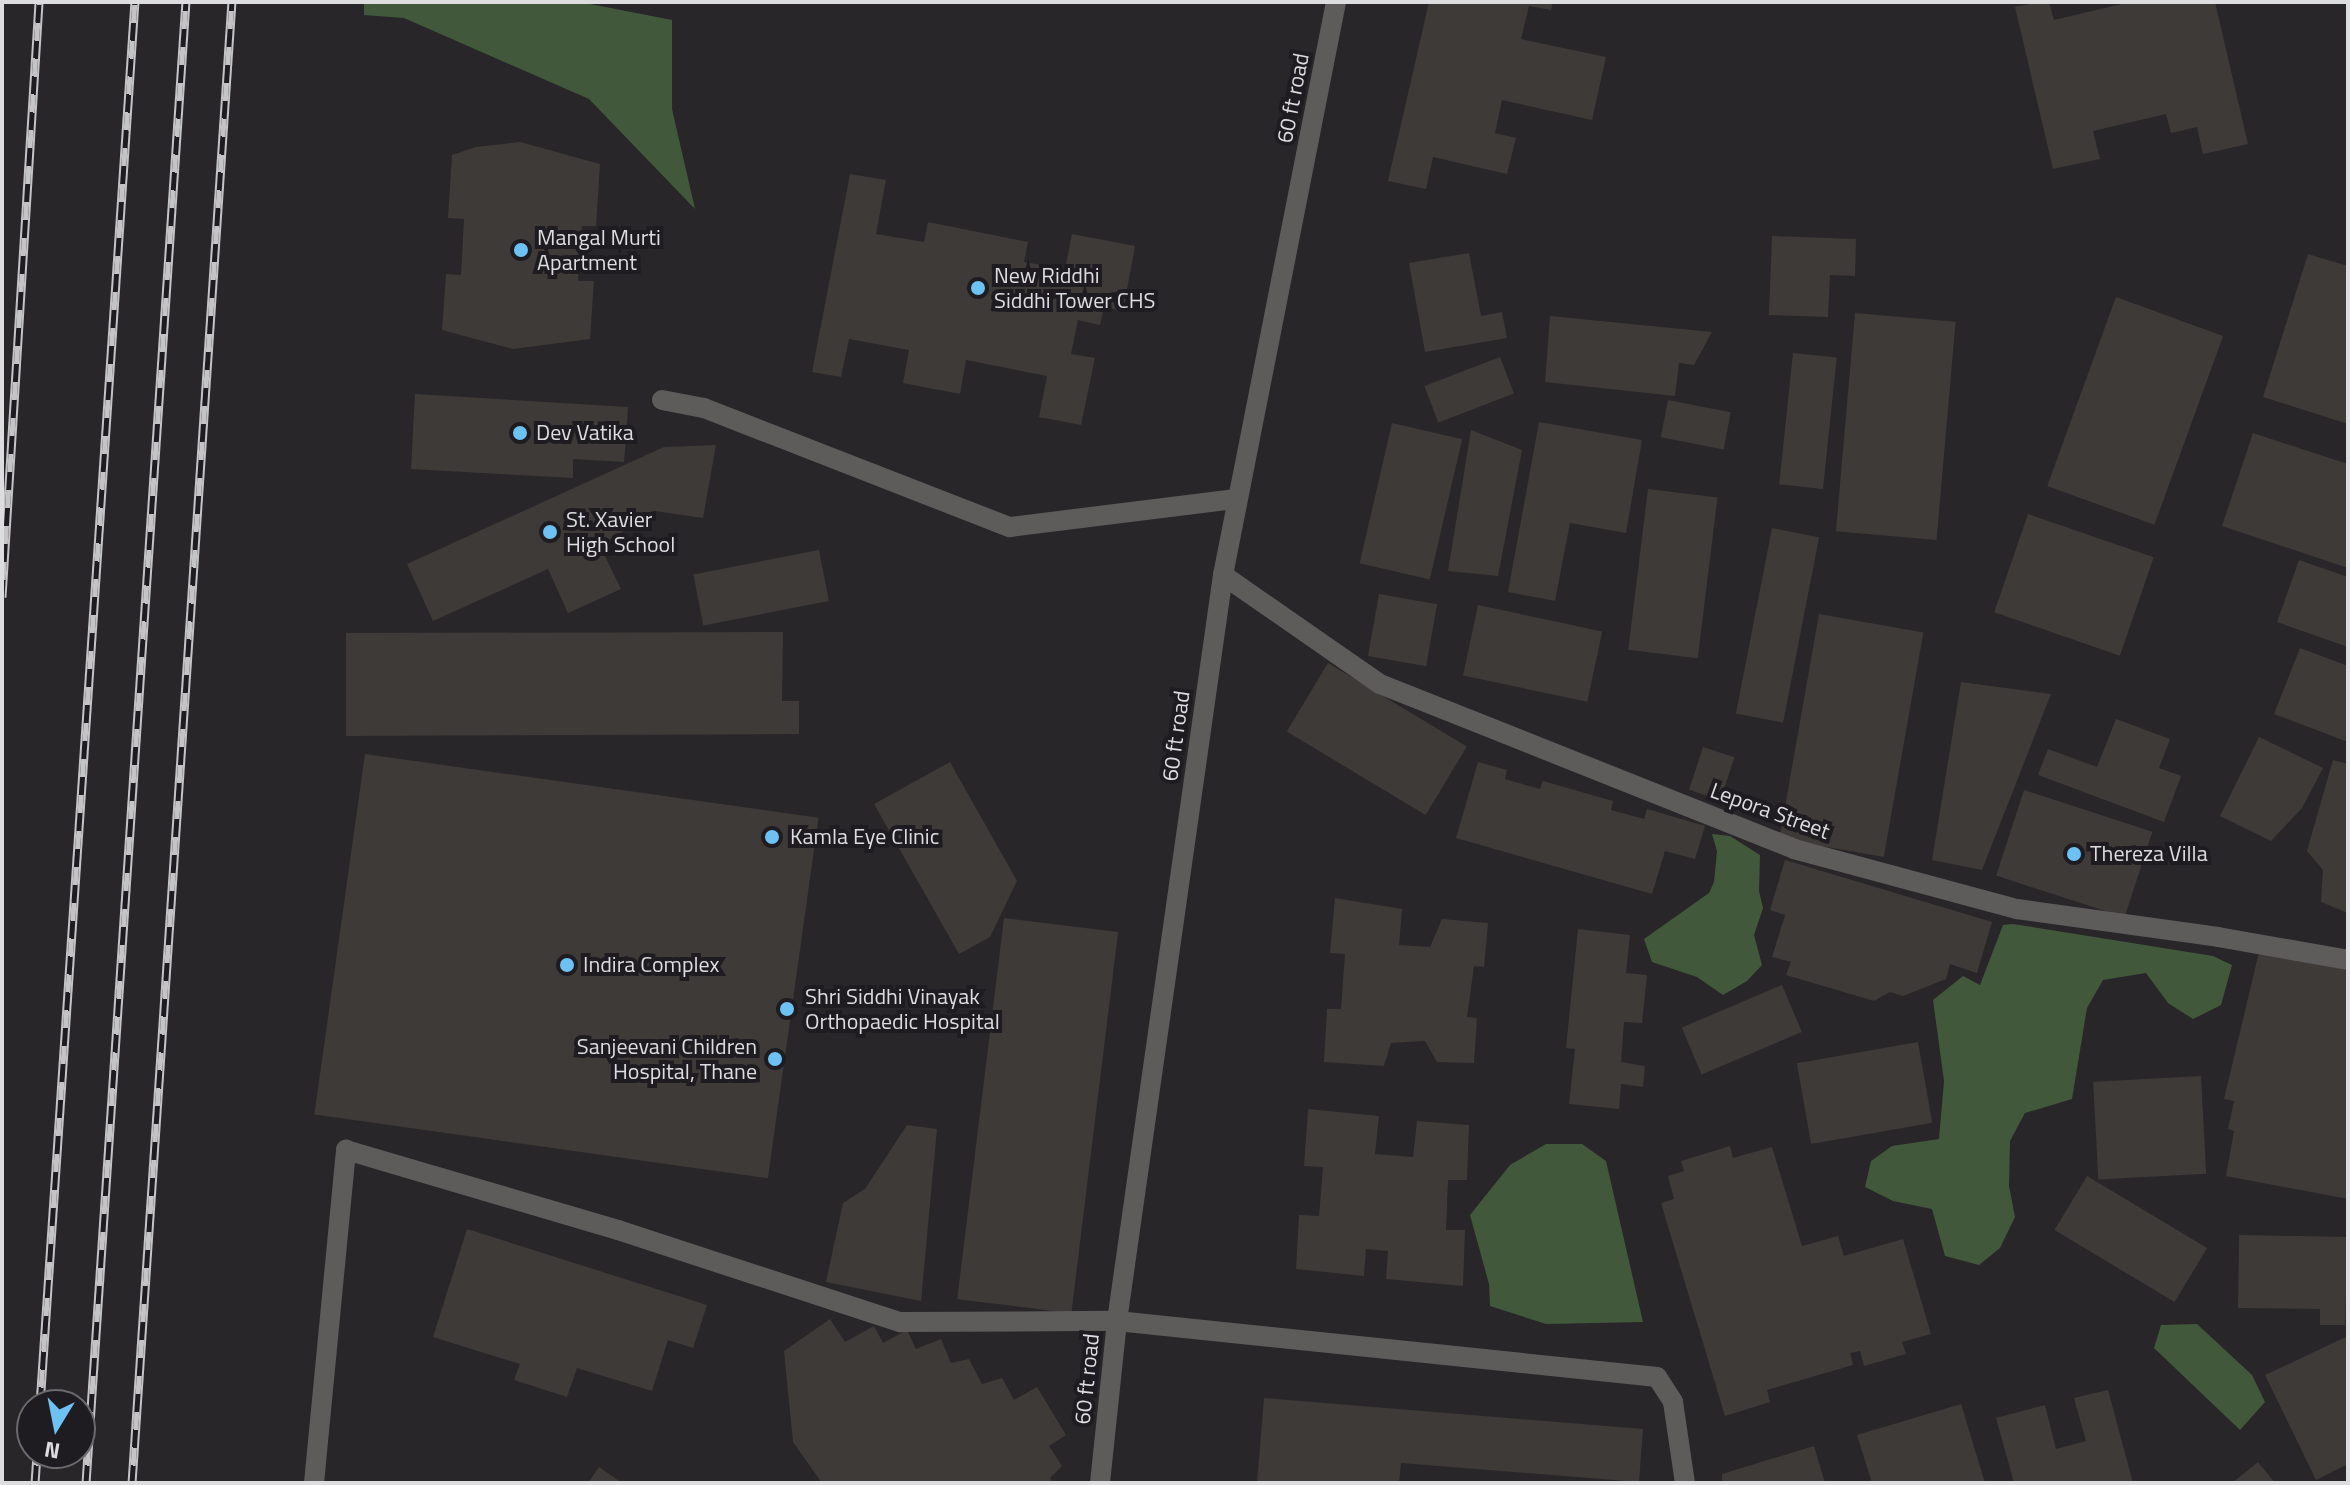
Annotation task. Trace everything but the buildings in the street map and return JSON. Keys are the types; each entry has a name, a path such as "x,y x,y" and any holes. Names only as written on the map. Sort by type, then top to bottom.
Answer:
{"street":[{"name":"60 ft road","path":"1100,1483 1117,1321 1223,575 1336,2"},
{"path":"662,400 704,408 1010,527 1236,499"},
{"name":"Lepora Street","path":"1223,575 1380,684 1794,849 2017,909 2218,937 2348,960"},
{"path":"314,1483 346,1150 618,1230 900,1322 1117,1321 1657,1377 1673,1402 1685,1483"}],"green space":[{"path":"364,2 580,2 672,20 672,109 695,209 589,99 404,18 364,15"},
{"path":"1712,834 1730,836 1760,855 1759,891 1763,908 1754,935 1762,965 1747,981 1723,995 1697,977 1652,962 1644,939 1709,893 1714,882 1717,851"},
{"path":"2013,924 2213,956 2232,965 2221,1005 2193,1019 2168,1003 2146,973 2103,980 2087,1008 2072,1099 2025,1113 2010,1141 2009,1186 2015,1217 2000,1248 1979,1265 1945,1256 1932,1209 1893,1201 1865,1187 1871,1161 1892,1146 1939,1139 1944,1081 1933,1000 1963,976 1980,985 2003,925"},
{"path":"1546,1144 1582,1144 1606,1161 1643,1322 1546,1324 1490,1306 1489,1284 1470,1215 1510,1165"},
{"path":"2197,1324 2252,1375 2265,1402 2240,1430 2154,1348 2161,1325"}],"railway":[{"path":"2,597 39,2"},
{"path":"41,1389 135,2"},
{"path":"86,1483 186,2"},
{"path":"132,1483 232,2"},
{"path":"35,1483 36,1469"}],"place":[{"name":"Mangal Murti Apartment","path":"521,250"},
{"name":"New Riddhi Siddhi Tower CHS","path":"978,288"},
{"name":"Dev Vatika","path":"520,433"},
{"name":"St. Xavier High School","path":"550,532"},
{"name":"Kamla Eye Clinic","path":"772,837"},
{"name":"Thereza Villa","path":"2074,854"},
{"name":"Indira Complex","path":"567,965"},
{"name":"Shri Siddhi Vinayak Orthopaedic Hospital","path":"787,1009"},
{"name":"Sanjeevani Children Hospital, Thane","path":"775,1059"}]}
